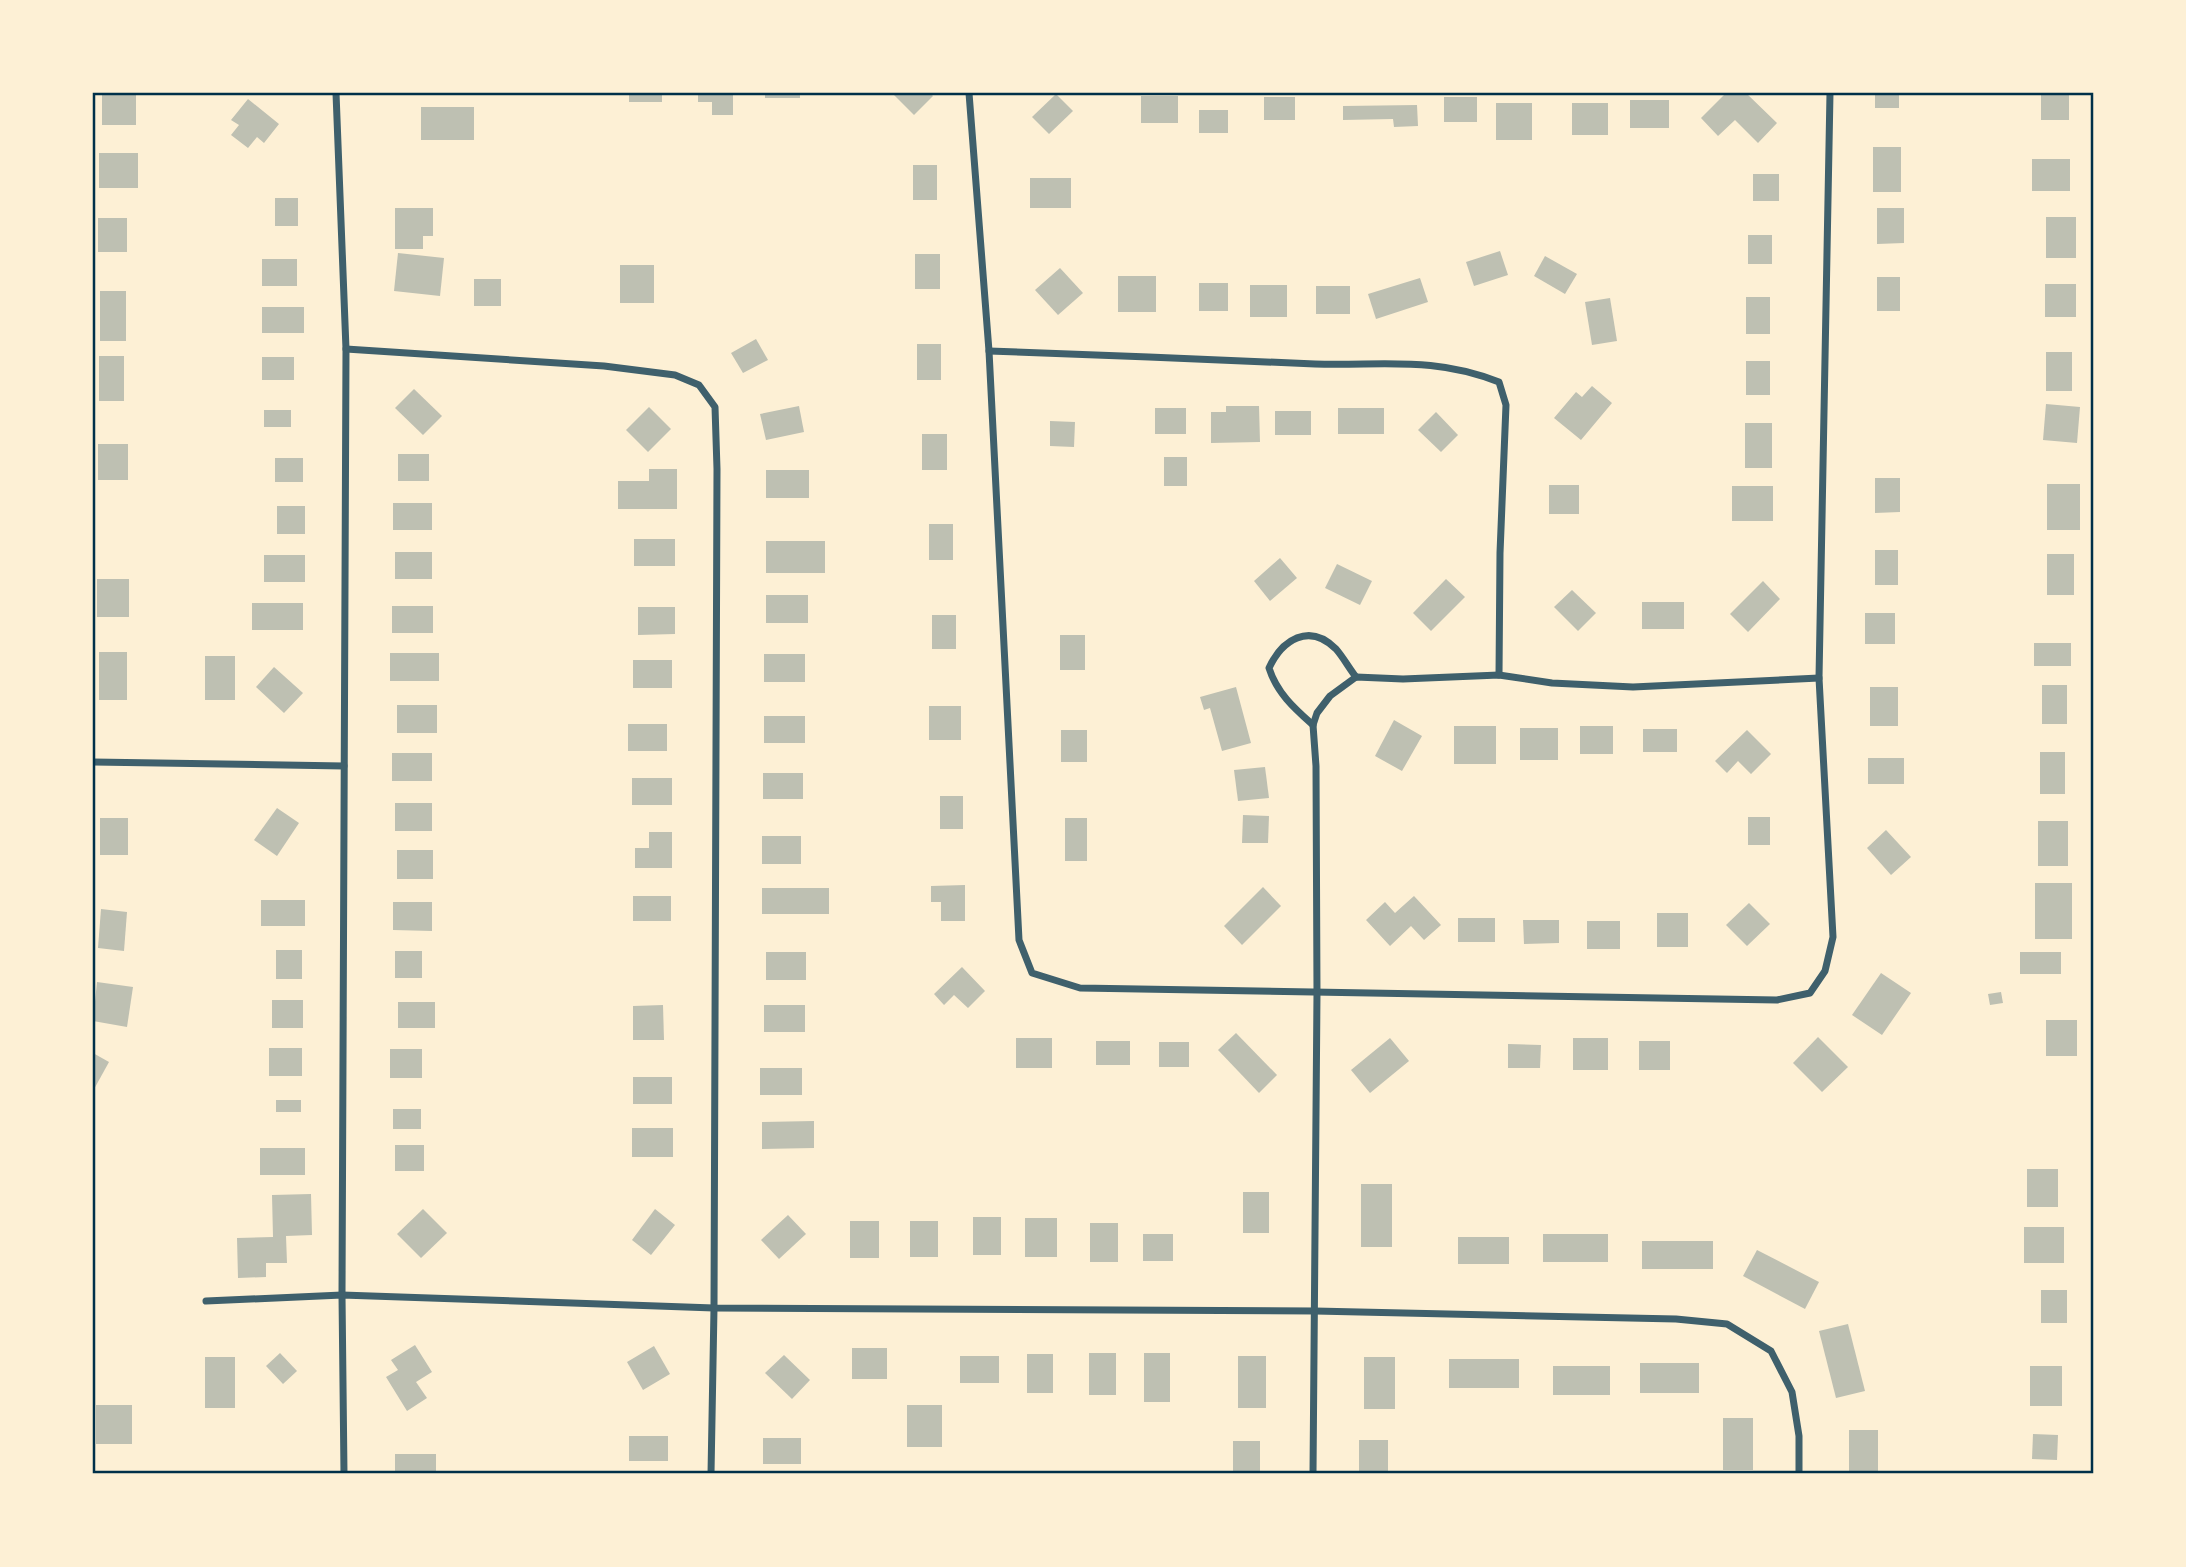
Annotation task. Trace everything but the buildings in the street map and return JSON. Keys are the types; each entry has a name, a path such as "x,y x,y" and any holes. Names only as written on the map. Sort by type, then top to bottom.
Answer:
{"street":[{"path":"969,93 989,351 1019,940 1032,973 1080,988 1777,1000 1810,993 1825,971 1833,937 1819,678 1830,93"},
{"path":"336,94 346,348 342,1295 344,1474"},
{"path":"346,348 604,366 675,375 699,385 715,407 714,1308 711,1474"},
{"path":"989,351 1334,364 1432,364 1471,370 1499,382 1506,405 1500,553 1499,675"},
{"path":"1313,725 1290,704 1275,685 1269,668 1277,652 1287,642 1303,636 1318,638 1335,647 1356,677"},
{"path":"1313,1474 1317,993 1316,766 1313,725 1317,713 1330,696 1356,677 1403,679 1499,675 1552,683 1633,687 1819,678"},
{"path":"93,762 344,766"},
{"path":"206,1301 342,1295 714,1308 1315,1311 1676,1319 1727,1324 1771,1351 1792,1392 1799,1436 1799,1474"}]}
